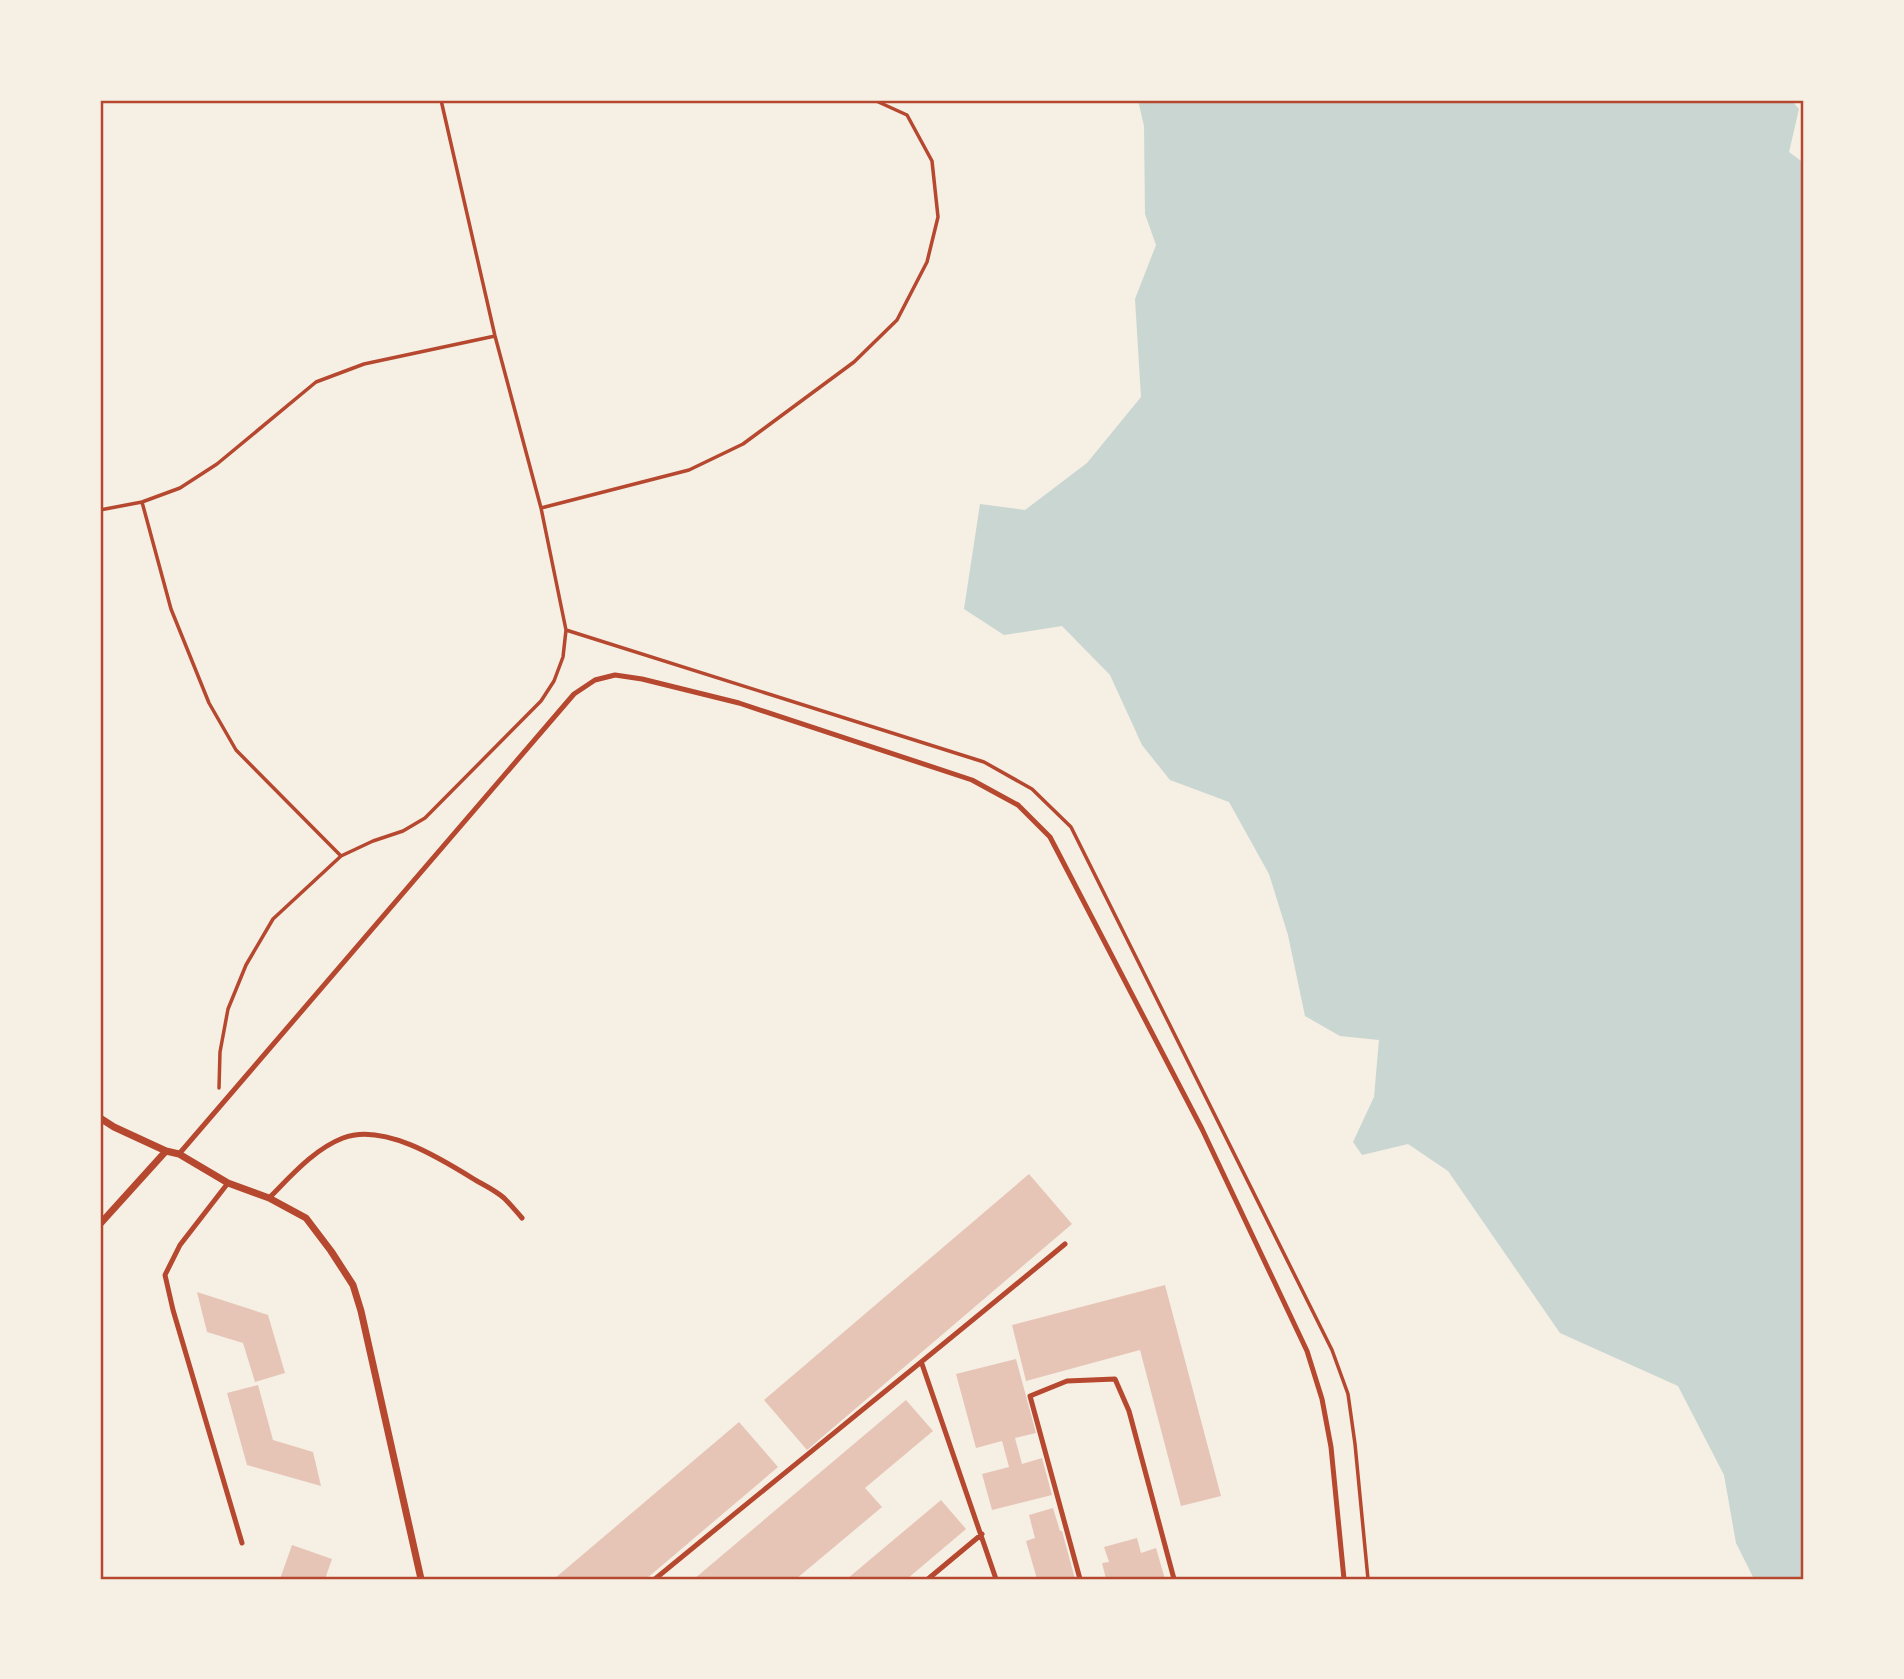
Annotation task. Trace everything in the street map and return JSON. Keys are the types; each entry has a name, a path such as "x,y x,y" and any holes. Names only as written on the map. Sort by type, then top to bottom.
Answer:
{"street":[{"path":"100,1118 166,1151 179,1154 228,1183 269,1198 306,1218 331,1251 353,1285 361,1311 421,1579"},
{"path":"100,1224 166,1151"}],"lane":[{"path":"179,1154 574,694 595,680 615,676 642,679 739,703 972,780 1018,805 1050,837 1202,1129 1307,1352 1322,1399 1331,1447 1344,1579"},
{"path":"269,1198 296,1171 326,1147 345,1137 365,1135 418,1147 441,1159 503,1197 522,1218"},
{"path":"228,1183 180,1245 165,1275 242,1543"},
{"path":"654,1579 922,1364 1065,1244"},
{"path":"922,1364 996,1579"},
{"path":"1080,1579 1030,1396 1067,1381 1115,1379 1129,1411 1174,1579"},
{"path":"928,1579 982,1534"}],"path":[{"path":"219,1110 220,1052 228,1009 246,965 273,919 341,856 403,831 425,818 541,701 554,681 563,657 566,631 541,508 495,336 441,100"},
{"path":"541,508 689,470 743,444 854,362 897,320 927,262 938,218 932,161 907,115 874,100"},
{"path":"100,510 142,502 180,488 216,464 316,382 363,364 495,336"},
{"path":"142,502 172,609 209,703 236,750 341,856"},
{"path":"566,631 984,762 1032,789 1071,827 1332,1350 1348,1394 1368,1579"}],"shaded area":[{"path":"1138,100 1791,100 1799,109 1789,152 1804,163 1804,1579 1754,1579 1736,1543 1724,1475 1678,1386 1560,1333 1448,1171 1408,1144 1362,1155 1353,1142 1374,1097 1379,1040 1340,1036 1305,1016 1288,935 1269,874 1229,802 1170,780 1142,745 1110,675 1062,626 1004,635 964,609 980,504 1025,510 1087,463 1141,397 1135,299 1156,245 1145,214 1144,126"}],"building":[{"path":"1029,1174 1072,1224 807,1450 764,1400"},
{"path":"1165,1285 1221,1496 1181,1506 1140,1350 1026,1381 1012,1325"},
{"path":"197,1292 268,1315 285,1373 255,1382 243,1343 207,1332"},
{"path":"1016,1359 1036,1433 1015,1438 1022,1464 1042,1458 1052,1495 992,1510 982,1474 1009,1467 1002,1441 976,1448 956,1374"},
{"path":"258,1385 273,1440 313,1452 321,1486 247,1465 227,1393"},
{"path":"906,1400 933,1431 865,1488 882,1507 796,1579 694,1579"},
{"path":"739,1422 778,1467 646,1579 554,1579"},
{"path":"941,1500 966,1529 907,1579 847,1579"},
{"path":"1053,1508 1075,1579 1037,1579 1026,1541 1035,1538 1029,1515"},
{"path":"1137,1538 1141,1553 1156,1548 1165,1579 1106,1579 1102,1563 1109,1562 1104,1547"},
{"path":"292,1545 332,1559 325,1579 280,1579"}]}
